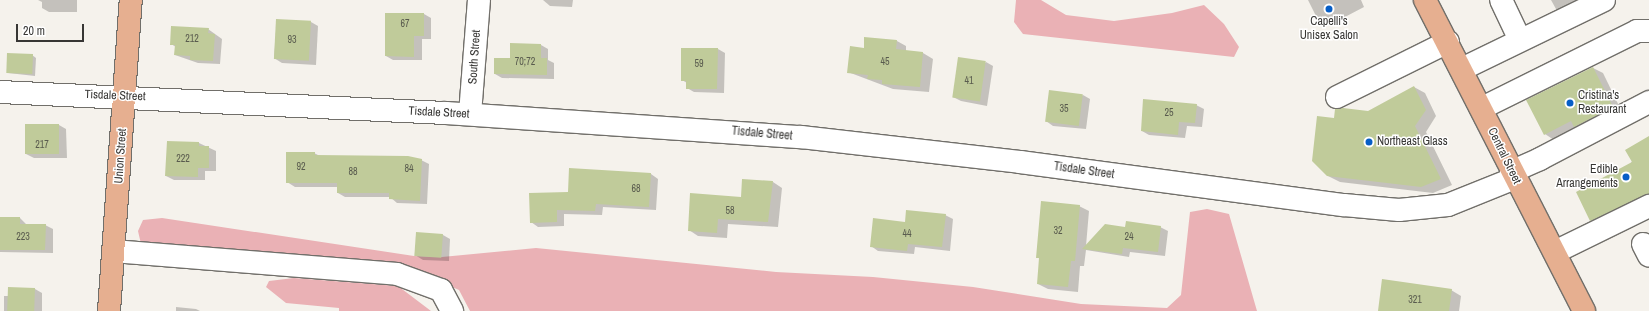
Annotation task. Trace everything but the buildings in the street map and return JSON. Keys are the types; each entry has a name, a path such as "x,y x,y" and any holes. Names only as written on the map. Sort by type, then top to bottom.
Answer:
{"main road":[{"name":"Union Street","path":"109,311 131,0"},
{"name":"Central Street","path":"1426,0 1482,108 1513,175 1555,252 1584,311"}],"street":[{"name":"South Street","path":"470,114 479,0"},
{"path":"1501,0 1520,40"},
{"path":"1462,69 1604,0"},
{"path":"1482,108 1637,31 1649,32"},
{"path":"1337,97 1448,42"},
{"name":"Tisdale Street","path":"0,92 125,96 470,114 710,129 854,142 1344,205 1399,210 1448,205 1513,175 1540,159 1649,102"},
{"path":"1555,252 1649,206"},
{"path":"113,251 397,274 441,290 452,311"}],"shaded area":[{"path":"1016,0 1041,0 1066,15 1114,21 1172,13 1204,5 1224,24 1239,47 1234,57 1023,34 1014,22"},
{"path":"1207,209 1229,214 1257,311 470,311 459,290 425,275 141,244 138,231 143,220 162,218 414,256 442,257 536,248 776,272 873,277 973,287 1081,304 1167,308 1181,295 1190,212"},
{"path":"294,278 398,286 431,311 339,311 339,308 286,303 266,287 269,281"}],"place":[{"name":"Capelli's Unisex Salon","path":"1329,9"},
{"name":"Cristina's Restaurant","path":"1570,103"},
{"name":"Northeast Glass","path":"1369,142"},
{"name":"Edible Arrangements","path":"1626,177"}]}
